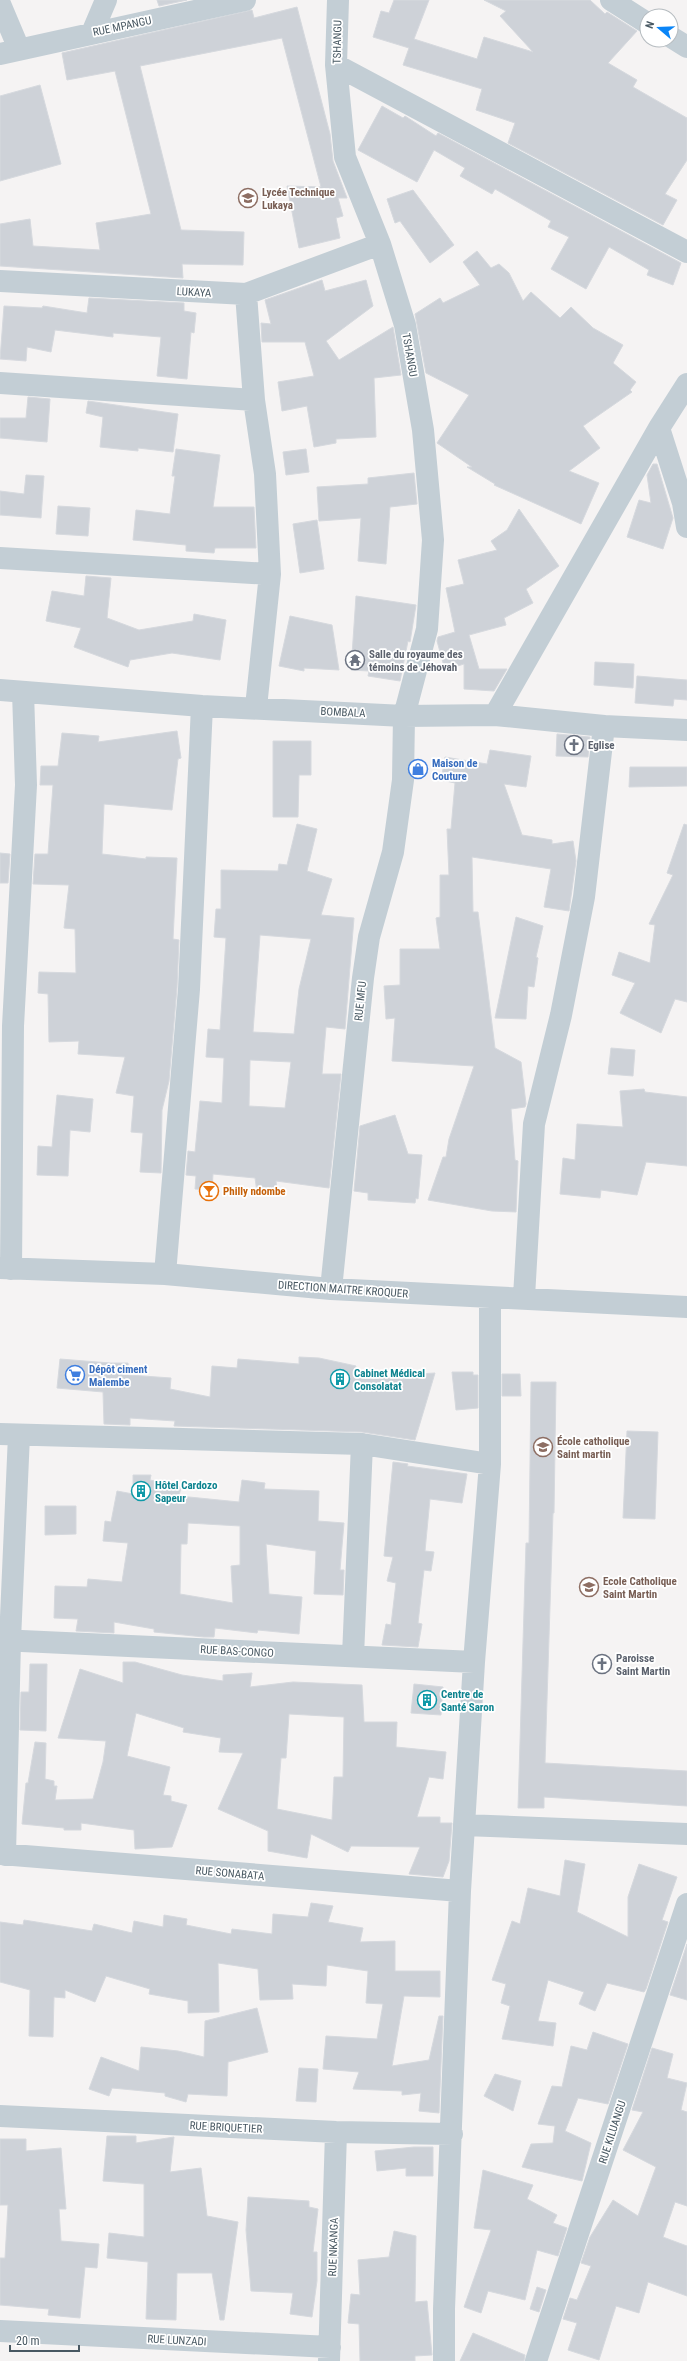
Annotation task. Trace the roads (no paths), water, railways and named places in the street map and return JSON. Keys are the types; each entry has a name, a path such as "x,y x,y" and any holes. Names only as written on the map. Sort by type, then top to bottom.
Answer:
{"street":[{"path":"92,32 106,0"},
{"name":"RUE MPANGU","path":"10,51 245,0"},
{"name":"TSHANGU","path":"338,0 336,65 345,156 380,244 405,325 423,430 433,540 427,629 404,716"},
{"path":"610,0 639,18"},
{"path":"0,4 10,51"},
{"path":"336,65 687,252"},
{"name":"LUKAYA","path":"0,281 246,294 380,244"},
{"path":"246,294 254,400 265,474 270,574 256,707"},
{"path":"0,383 254,400"},
{"path":"495,715 659,428 687,384"},
{"path":"659,428 683,504 687,527"},
{"path":"0,558 270,574"},
{"name":"BOMBALA","path":"0,690 202,706 256,707 404,716 495,715 604,726 687,730"},
{"path":"6,1269 13,1026 26,785 23,692"},
{"path":"165,1274 190,989 202,706"},
{"name":"RUE MFU","path":"330,1289 363,978 369,937 393,852 403,780 404,716"},
{"path":"524,1297 534,1124 561,1015 584,897 604,726"},
{"name":"DIRECTION MAITRE KROQUER","path":"6,1269 165,1274 330,1289 490,1297 524,1297 687,1307"},
{"path":"444,2361 444,2309 452,2134 460,1891 474,1662 490,1464 490,1297"},
{"path":"2,1854 10,1434 362,1444 490,1464"},
{"path":"353,1656 362,1444"},
{"name":"RUE BAS-CONGO","path":"5,1640 474,1662"},
{"path":"464,1825 687,1834"},
{"name":"RUE SONABATA","path":"2,1854 460,1891"},
{"name":"RUE KILUANGU","path":"536,2361 687,1904"},
{"name":"RUE BRIQUETIER","path":"0,2116 336,2132 452,2134"},
{"name":"RUE NKANGA","path":"330,2354 336,2132"},
{"name":"RUE LUNZADI","path":"0,2331 330,2354"}],"place":[{"name":"Lycée Technique Lukaya","path":"248,198"},
{"name":"Salle du royaume des témoins de Jéhovah","path":"355,660"},
{"name":"Eglise","path":"574,745"},
{"name":"Maison de Couture","path":"418,769"},
{"name":"Philly ndombe","path":"209,1191"},
{"name":"Dépôt ciment Malembe","path":"75,1375"},
{"name":"Cabinet Médical Consolatat","path":"340,1379"},
{"name":"École catholique Saint martin","path":"543,1447"},
{"name":"Hôtel Cardozo Sapeur","path":"141,1491"},
{"name":"Ecole Catholique Saint Martin","path":"589,1587"},
{"name":"Paroisse Saint Martin","path":"602,1664"},
{"name":"Centre de Santé Saron","path":"427,1700"}]}
